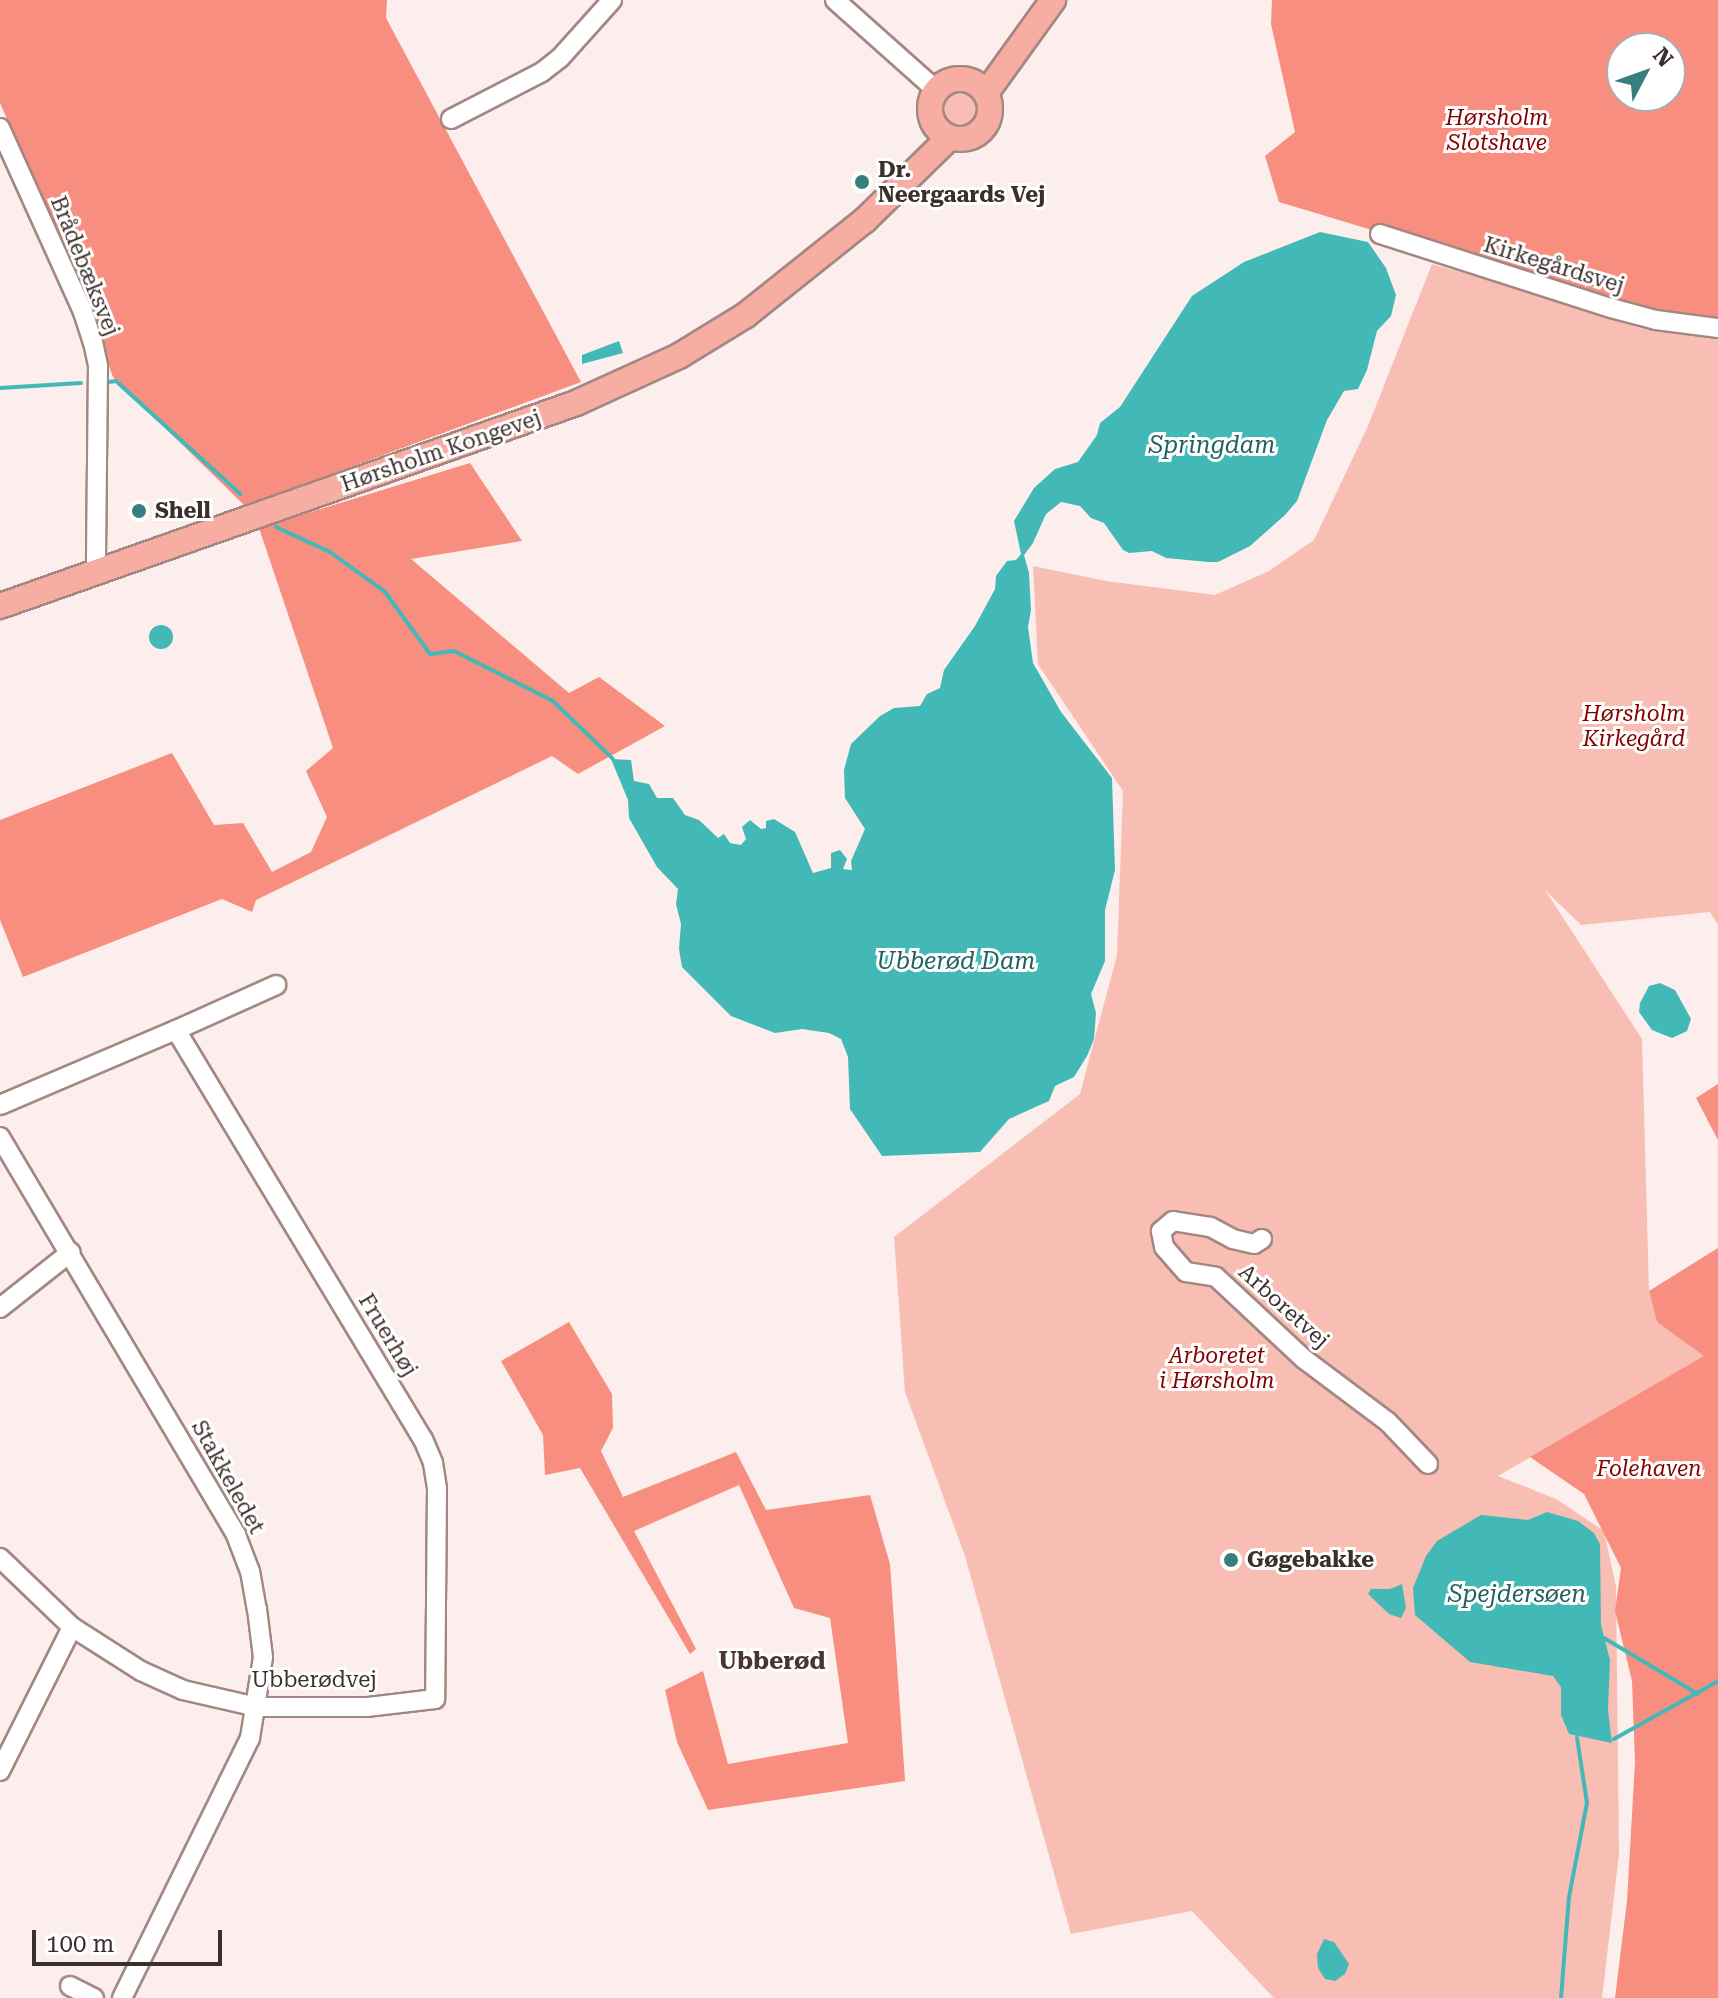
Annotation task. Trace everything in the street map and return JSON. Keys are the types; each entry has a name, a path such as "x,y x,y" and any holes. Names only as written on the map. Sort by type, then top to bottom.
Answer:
{"main road":[{"path":"977,86 1047,7"},
{"path":"956,79 977,86 991,108 983,129 968,139 941,131 930,102 936,90 956,79"},
{"name":"Hørsholm Kongevej","path":"0,606 589,397 679,356 746,315 865,220 941,131"}],"street":[{"path":"451,119 542,72 560,58 612,0"},
{"path":"835,0 936,90"},
{"name":"Brådebæksvej","path":"0,128 83,312 93,342 98,366 96,573"},
{"name":"Kirkegårdsvej","path":"1380,234 1611,308 1656,320 1718,328"},
{"path":"0,1105 276,985"},
{"name":"Fruerhøj","path":"176,1030 423,1439 433,1463 437,1489 435,1699"},
{"name":"Stakkeledet","path":"0,1137 71,1252 236,1535 250,1571 257,1609 263,1657 250,1738 122,1998"},
{"name":"Arboretvej","path":"1262,1239 1254,1244 1233,1239 1210,1227 1173,1221 1161,1231 1164,1247 1186,1272 1216,1277 1304,1359 1388,1422 1428,1464"},
{"path":"0,1308 71,1252"},
{"name":"Ubberødvej","path":"0,1558 72,1627 153,1678 183,1690 257,1707 368,1707 435,1699"},
{"path":"0,1771 72,1627"},
{"path":"70,1986 94,1998"}],"green space":[{"path":"0,0 387,0 386,18 581,382 245,506 113,377 79,282 0,103"},
{"name":"Hørsholm Slotshave","path":"1272,0 1718,0 1718,318 1641,311 1279,202 1265,156 1295,132 1271,24"},
{"path":"959,91 972,96 977,109 972,122 959,127 946,122 941,109 946,96"},
{"name":"Arboretet i Hørsholm","path":"1432,264 1614,316 1614,320 1644,329 1718,336 1718,925 1710,912 1581,925 1545,890 1642,1039 1649,1291 1657,1322 1705,1356 1498,1476 1556,1499 1604,1531 1616,1587 1619,1854 1602,1998 1274,1998 1192,1911 1071,1934 965,1556 905,1392 894,1237 1080,1094 1117,955 1123,791 1038,664 1033,566 1106,581 1215,595 1269,571 1314,540 1368,426"},
{"path":"470,463 522,541 411,559 569,693 599,677 665,726 578,774 552,756 256,900 252,912 222,899 23,977 0,920 0,820 172,753 214,825 243,823 272,872 311,852 327,817 306,771 333,748 259,528"},
{"path":"1718,1084 1718,1140 1696,1098"},
{"name":"Folehaven","path":"1718,1248 1718,1998 1615,1998 1627,1901 1635,1762 1632,1681 1615,1611 1621,1568 1584,1494 1530,1457 1704,1356 1657,1322 1649,1291"},
{"path":"569,1322 612,1394 613,1428 601,1451 623,1497 736,1452 766,1510 870,1495 890,1564 905,1781 708,1810 677,1742 665,1690 703,1671 728,1764 848,1743 830,1618 794,1608 739,1485 634,1531 696,1649 690,1654 580,1468 545,1475 543,1435 501,1361"}],"water":[{"name":"Ubberød Dam","path":"1320,232 1368,242 1386,268 1396,295 1391,316 1377,331 1367,370 1358,389 1344,391 1327,420 1297,501 1285,515 1250,546 1218,562 1208,562 1166,558 1152,551 1129,553 1123,550 1104,523 1091,518 1080,506 1061,502 1046,514 1024,555 1029,573 1031,610 1028,627 1033,663 1061,712 1112,778 1115,870 1105,910 1105,961 1091,994 1096,1013 1094,1039 1087,1056 1074,1077 1055,1086 1049,1101 1009,1119 980,1152 882,1156 850,1109 848,1057 841,1039 829,1033 802,1029 775,1033 731,1016 682,967 679,949 681,924 676,904 678,889 657,867 629,818 628,800 611,759 631,760 634,781 649,784 657,798 673,798 685,815 699,820 718,838 724,834 730,843 741,845 746,839 742,827 750,820 761,829 766,828 766,821 774,819 795,832 813,873 831,868 831,853 840,850 847,859 843,869 852,870 851,861 865,829 845,798 844,770 851,744 880,716 894,708 920,706 927,694 940,688 944,670 975,626 995,589 996,576 1007,561 1016,560 1021,554 1014,521 1034,488 1055,469 1078,462 1097,435 1100,423 1120,407 1192,296 1244,262"},
{"path":"619,341 623,353 582,364 582,355"},
{"path":"161,625 172,632 173,637 166,648 161,649 150,642 149,637 156,626"},
{"path":"1660,983 1675,990 1691,1019 1687,1031 1672,1038 1652,1030 1639,1012 1649,986"},
{"name":"Spejdersøen","path":"1547,1512 1578,1521 1594,1533 1600,1544 1601,1625 1610,1660 1608,1710 1612,1743 1569,1734 1561,1715 1561,1687 1553,1676 1470,1662 1415,1615 1413,1588 1426,1556 1437,1541 1481,1515 1528,1520"},
{"path":"1402,1584 1406,1608 1401,1618 1389,1614 1368,1594 1371,1589 1390,1589"},
{"path":"1324,1939 1334,1942 1349,1964 1345,1974 1335,1981 1325,1979 1318,1968 1317,1954"}],"waterway":[{"path":"109,382 116,381 240,494"},
{"path":"0,388 81,383"},
{"path":"276,527 330,552 385,592 430,654 454,651 553,701 613,759"},
{"path":"1604,1638 1698,1694"},
{"path":"1614,1739 1718,1681"},
{"path":"1561,1998 1569,1897 1587,1803 1577,1738"}],"place":[{"name":"Dr. Neergaards Vej","path":"862,182"},
{"name":"Shell","path":"139,511"},
{"name":"Gøgebakke","path":"1231,1560"}],"district":[{"name":"Ubberød","path":"772,1662"}],"water label":[{"name":"Springdam","path":"1212,446"}],"park label":[{"name":"Hørsholm Kirkegård","path":"1634,726"}]}
